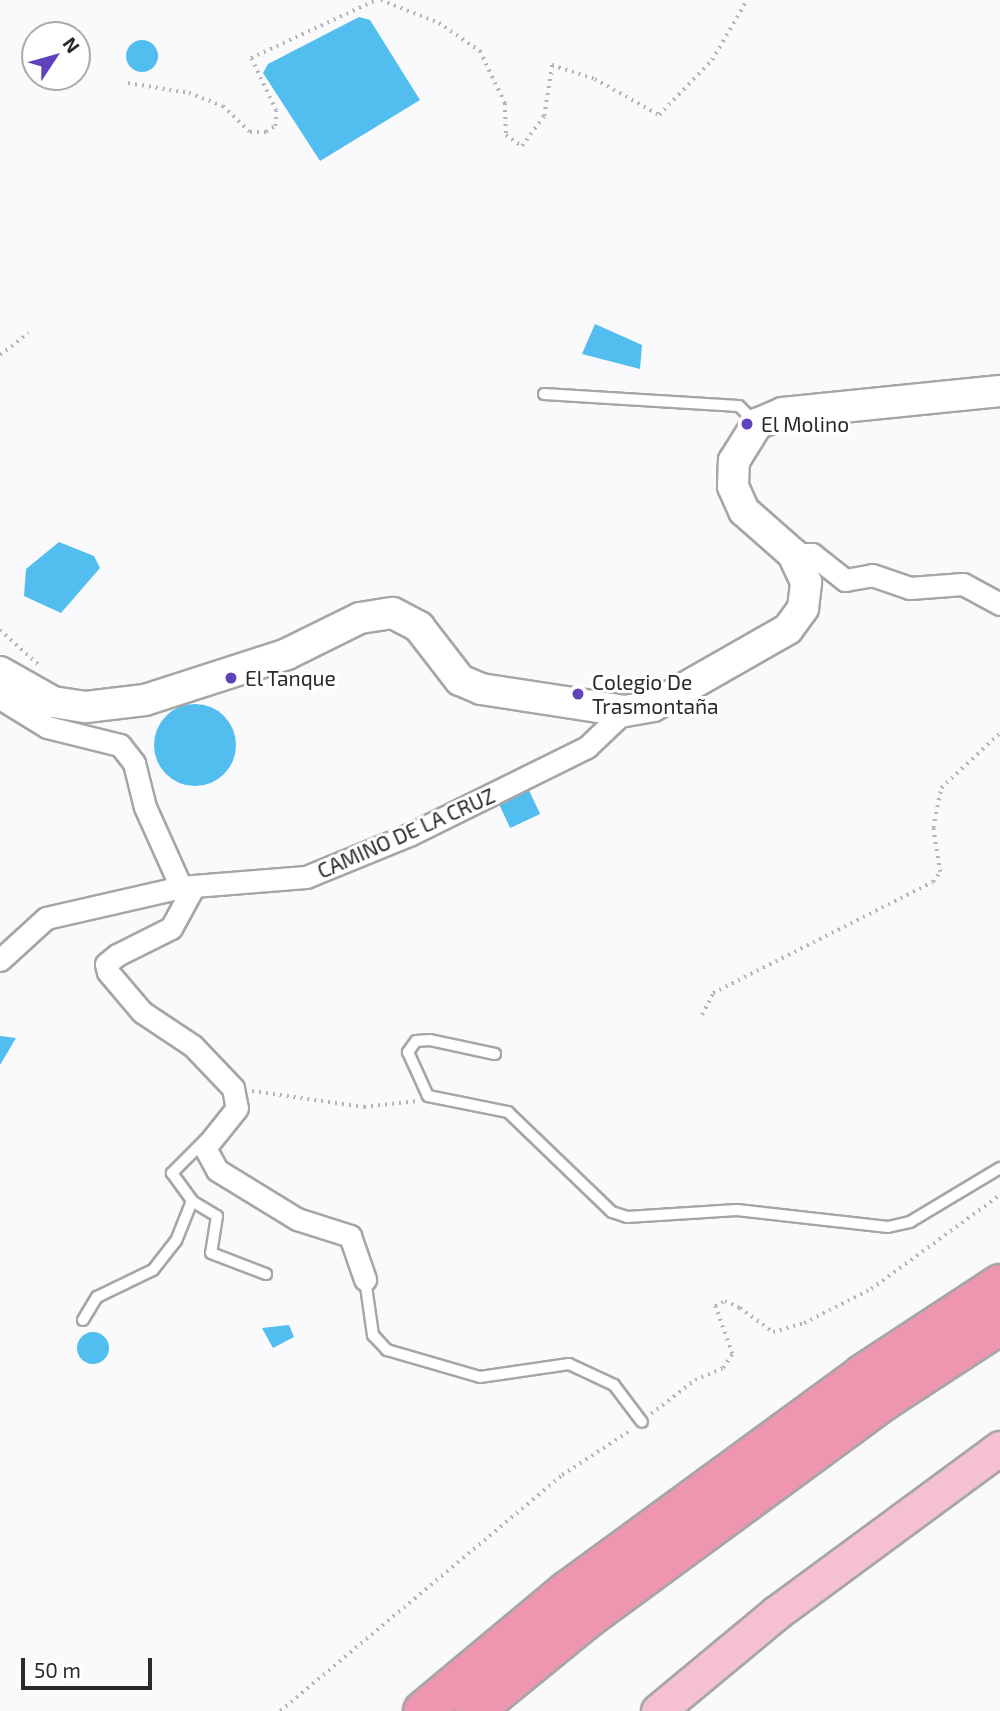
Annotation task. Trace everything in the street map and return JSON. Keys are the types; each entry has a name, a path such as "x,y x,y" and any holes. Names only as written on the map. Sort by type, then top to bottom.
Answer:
{"highway":[{"path":"423,1711 566,1591 863,1374 1000,1284"},
{"path":"474,1711 598,1610 885,1400 1000,1325"}],"main road":[{"path":"658,1711 776,1613 1000,1448"}],"street":[{"path":"1000,391 783,413 757,424 734,461 733,486 744,511 793,554 812,554 845,580 872,575 910,588 963,584 1000,604"},
{"name":"CAMINO DE LA CRUZ","path":"0,960 46,918 187,887 306,877 409,835 586,747 625,711 653,706 788,629 803,608 806,582 793,554"},
{"path":"0,672 53,702 86,707 145,700 287,654 360,618 393,613 419,627 460,680 625,711"},
{"path":"0,698 47,727 120,745 134,763 145,807 187,887 171,928 106,964 142,1012 193,1046 233,1088 237,1108 209,1136 205,1148 217,1170 297,1219 350,1236 365,1279"}],"lane":[{"path":"544,394 739,406 757,424"},
{"path":"495,1054 416,1041 408,1052 428,1096 438,1103 508,1112 612,1212 627,1217 737,1210 888,1227 910,1222 1000,1168"},
{"path":"209,1136 172,1173 192,1201 217,1216 211,1253 266,1274"},
{"path":"83,1320 97,1297 153,1270 176,1241 192,1201"},
{"path":"365,1279 373,1335 387,1350 480,1377 569,1364 614,1385 642,1422"}],"path":[{"path":"128,83 189,93 223,106 250,132 266,132 275,126 276,111 251,58 376,0"},
{"path":"381,0 439,23 480,51 505,103 506,135 522,146 544,116 552,65 596,79 659,115 712,60 747,0"},
{"path":"0,355 28,332"},
{"path":"0,630 50,675"},
{"path":"702,1015 713,993 933,882 940,872 933,828 941,788 1000,733"},
{"path":"233,1088 364,1107 428,1096"}],"water":[{"path":"359,17 370,20 420,100 320,161 263,73 268,64"},
{"path":"142,40 153,45 158,56 153,67 142,72 131,67 126,56 131,45"},
{"path":"595,324 642,345 640,369 582,354"},
{"path":"59,542 94,556 100,568 61,613 24,596 26,569"},
{"path":"195,704 211,707 224,716 233,729 236,745 233,761 224,774 211,783 195,786 179,783 166,774 157,761 154,745 157,729 166,716 179,707"},
{"path":"527,786 540,814 510,828 497,800"},
{"path":"0,1036 16,1038 0,1065"},
{"path":"289,1325 294,1337 273,1348 262,1328"},
{"path":"93,1332 104,1337 109,1348 104,1359 93,1364 82,1359 77,1348 82,1337"}],"place":[{"name":"El Molino","path":"747,424"},
{"name":"El Tanque","path":"231,678"},
{"name":"Colegio De Trasmontaña","path":"578,694"}]}
